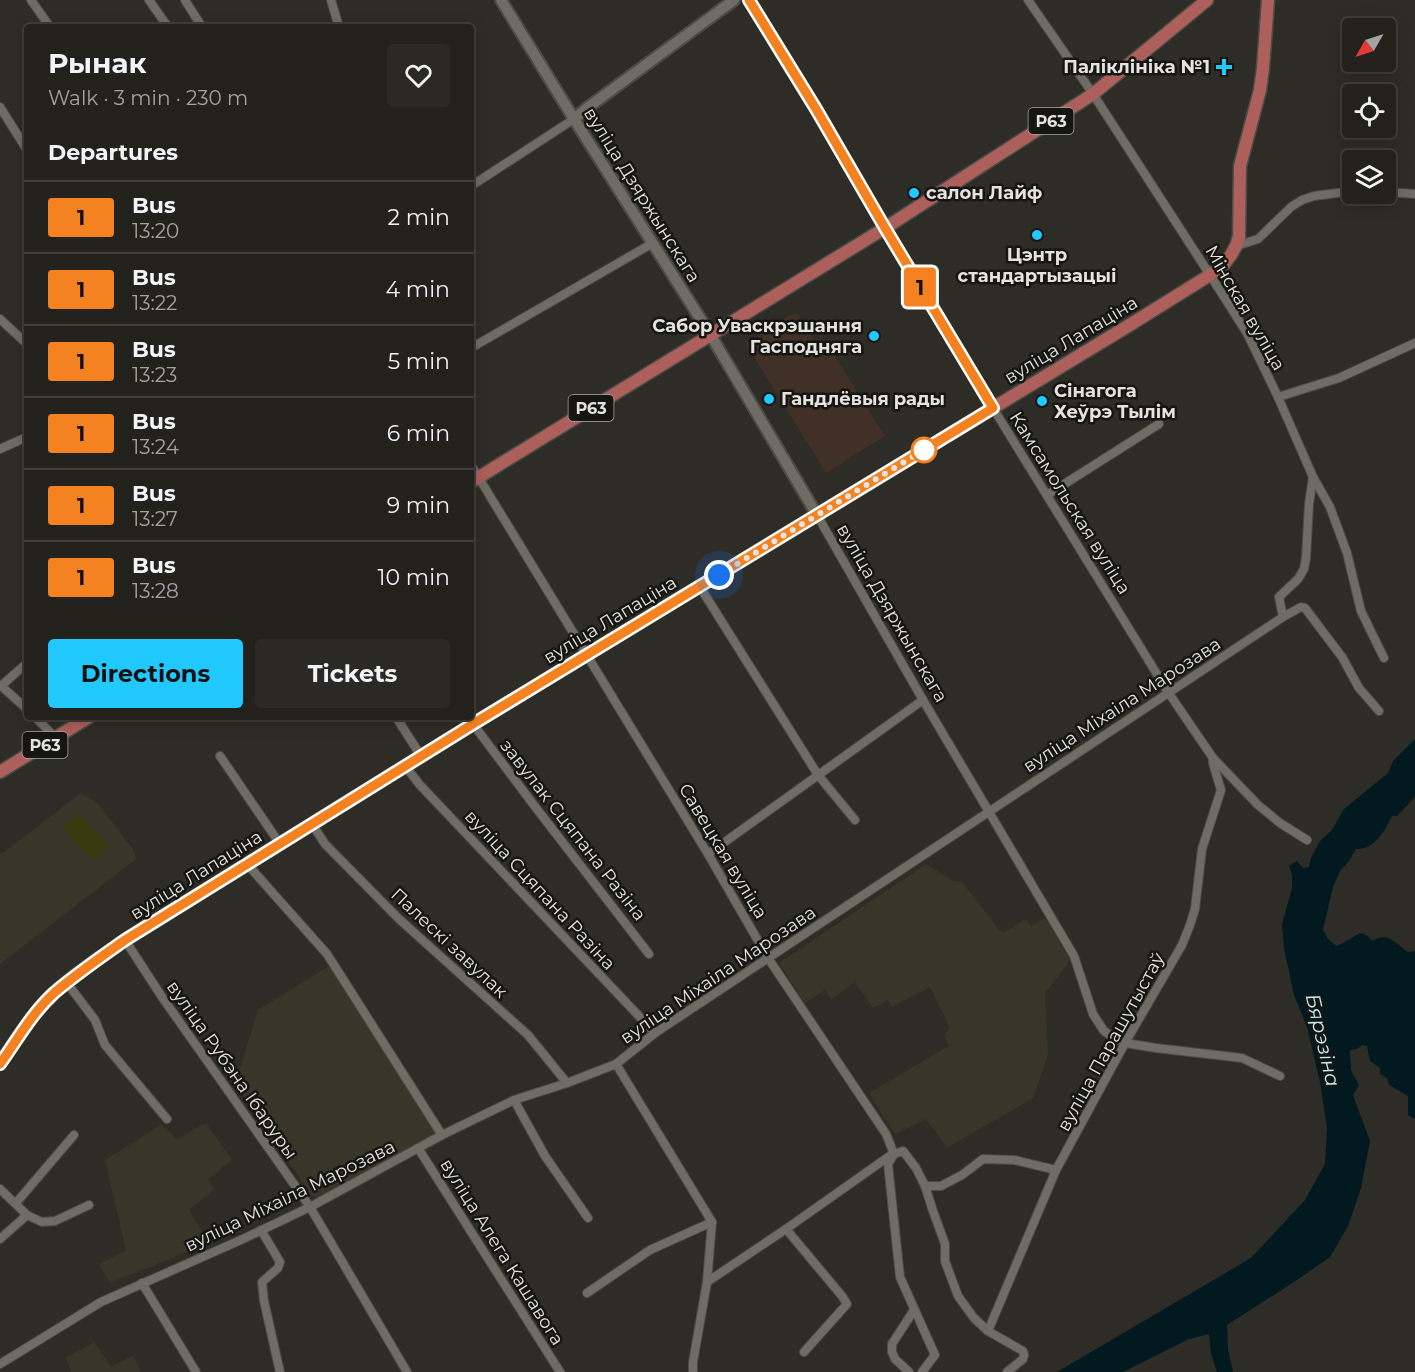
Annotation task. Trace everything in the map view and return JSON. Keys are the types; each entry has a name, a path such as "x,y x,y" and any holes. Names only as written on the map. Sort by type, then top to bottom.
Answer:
{"main road":[{"name":"Р63","path":"475,480 885,228 1092,94 1207,0"},
{"path":"1236,246 1239,237 1240,166 1260,90 1268,0"},
{"name":"вуліца Лапаціна","path":"0,1064 43,1005 67,983 125,940 586,654 700,587 1210,275 1224,264 1236,246"},
{"name":"Р63","path":"0,772 84,720"}],"street":[{"path":"31,0 48,24"},
{"path":"149,0 166,24"},
{"path":"185,0 200,24"},
{"path":"331,0 338,24"},
{"name":"вуліца Дзяржынскага","path":"501,0 710,334 817,515 1074,956 1093,1014 1104,1031 1113,1038 1125,1042 1242,1058 1280,1076"},
{"path":"474,184 574,119 734,0"},
{"name":"Камсамольская вуліца","path":"748,0 816,109 993,408 1168,692 1213,758 1258,805 1280,823 1307,840"},
{"name":"Мінская вуліца","path":"1028,0 1092,94 1247,333 1313,477 1330,507 1347,553 1361,611 1384,658"},
{"path":"0,107 24,145"},
{"name":"вуліца Лапаціна","path":"1236,246 1258,239 1291,207 1302,200 1342,192"},
{"path":"1396,193 1415,194"},
{"path":"474,346 653,243"},
{"path":"0,319 24,341"},
{"path":"1278,397 1339,378 1415,342"},
{"path":"1047,495 1159,424"},
{"path":"0,449 24,438"},
{"path":"1283,617 1279,597 1298,579 1304,569 1313,477"},
{"name":"Савецкая вуліца","path":"475,480 586,654 708,854 768,958 886,1134 894,1154"},
{"path":"700,587 818,775 855,820"},
{"name":"вуліца Міхаіла Марозава","path":"0,1364 101,1302 310,1207 441,1134 514,1100 616,1064 655,1033 1168,692 1301,607 1305,608 1342,657 1359,688 1379,711"},
{"path":"24,666 0,686 24,706"},
{"path":"708,854 923,700"},
{"path":"38,720 56,738"},
{"path":"398,720 421,756"},
{"name":"завулак Сцяпана Разіна","path":"473,724 650,954"},
{"path":"220,756 280,844"},
{"name":"вуліца Парашутыстаў","path":"988,1331 1056,1170 1125,1042 1182,945 1190,925 1195,909 1202,849 1221,790 1213,758"},
{"name":"вуліца Сцяпана Разіна","path":"405,766 420,785 655,1033"},
{"name":"Палескі завулак","path":"312,824 325,844 399,919 528,1035 567,1083"},
{"name":"вуліца Алега Кашавога","path":"247,864 327,954 441,1134"},
{"name":"вуліца Рубэна Ібаруры","path":"125,940 162,997 310,1207 407,1372"},
{"path":"67,983 95,1020 105,1045 167,1119"},
{"path":"616,1064 712,1222 707,1282 693,1372"},
{"path":"514,1100 545,1156 588,1218"},
{"path":"16,1203 74,1135"},
{"name":"вуліца Алега Кашавога","path":"418,1148 560,1372"},
{"path":"707,1282 894,1154 903,1151 916,1167 925,1186 945,1244 945,1261 958,1296 974,1318 988,1331 1023,1351 1023,1359 1007,1372"},
{"path":"894,1154 888,1164 900,1277 935,1355 922,1372"},
{"path":"925,1186 941,1186 962,1175 983,1159 1014,1160 1056,1170"},
{"path":"0,1189 27,1215 42,1222 56,1221 89,1205"},
{"path":"0,1239 27,1215"},
{"path":"587,1293 650,1250 712,1222"},
{"path":"786,1229 847,1304 804,1352"},
{"path":"261,1230 280,1262 278,1268 262,1282 280,1372"},
{"path":"142,1283 196,1372"},
{"path":"909,1372 895,1359 892,1344 914,1310"}],"shaded area":[{"path":"796,312 818,346 826,342 885,436 826,473 746,344"},
{"path":"81,793 98,804 133,849 136,859 0,964 0,853"},
{"path":"926,864 953,881 962,882 1002,933 1026,919 1031,926 1045,918 1070,960 1045,994 1048,1055 1033,1098 947,1148 926,1119 895,1134 869,1093 949,1046 944,1035 950,1028 930,987 892,1007 888,1000 873,1008 855,982 831,1000 825,990 805,1003 779,963"},
{"path":"329,966 339,974 436,1132 320,1198 312,1196 235,1084 258,1010"},
{"path":"206,1123 232,1160 208,1179 214,1190 189,1210 209,1243 110,1283 99,1264 126,1250 105,1160 161,1125 177,1139"},
{"path":"94,1342 111,1367 133,1356 141,1372 71,1372 66,1358"}],"green space":[{"path":"79,814 109,846 94,861 63,828"}],"water":[{"name":"Бярэзіна","path":"1415,739 1415,797 1397,816 1392,816 1373,843 1356,849 1340,871 1333,887 1323,930 1336,946 1361,933 1372,941 1383,937 1395,942 1408,952 1415,951 1415,1119 1408,1115 1408,1096 1389,1085 1387,1078 1380,1074 1380,1068 1370,1061 1367,1046 1363,1045 1350,1050 1351,1070 1359,1085 1353,1095 1370,1141 1361,1188 1348,1226 1330,1257 1227,1325 1228,1349 1233,1372 1217,1372 1211,1354 1209,1334 1189,1339 1123,1372 1057,1372 1251,1258 1305,1200 1325,1164 1327,1129 1320,1082 1307,1027 1294,995 1284,948 1282,924 1292,888 1289,866 1297,861 1303,868 1309,867 1320,841 1332,830 1344,809 1388,773 1393,761"}],"bus line":[{"name":"1","path":"0,1064 32,1018 53,994 125,940 586,654 993,408 749,0"}],"place":[{"name":"Паліклініка №1","path":"1224,67"},
{"name":"салон Лайф","path":"914,193"},
{"name":"Цэнтр стандартызацыі","path":"1037,235"},
{"name":"Сабор Уваскрэшання Гасподняга","path":"874,336"},
{"name":"Гандлёвыя рады","path":"769,399"},
{"name":"Сінагога Хеўрэ Тылім","path":"1042,401"}],"route":[{"path":"719,575 932,445 924,450"}]}
